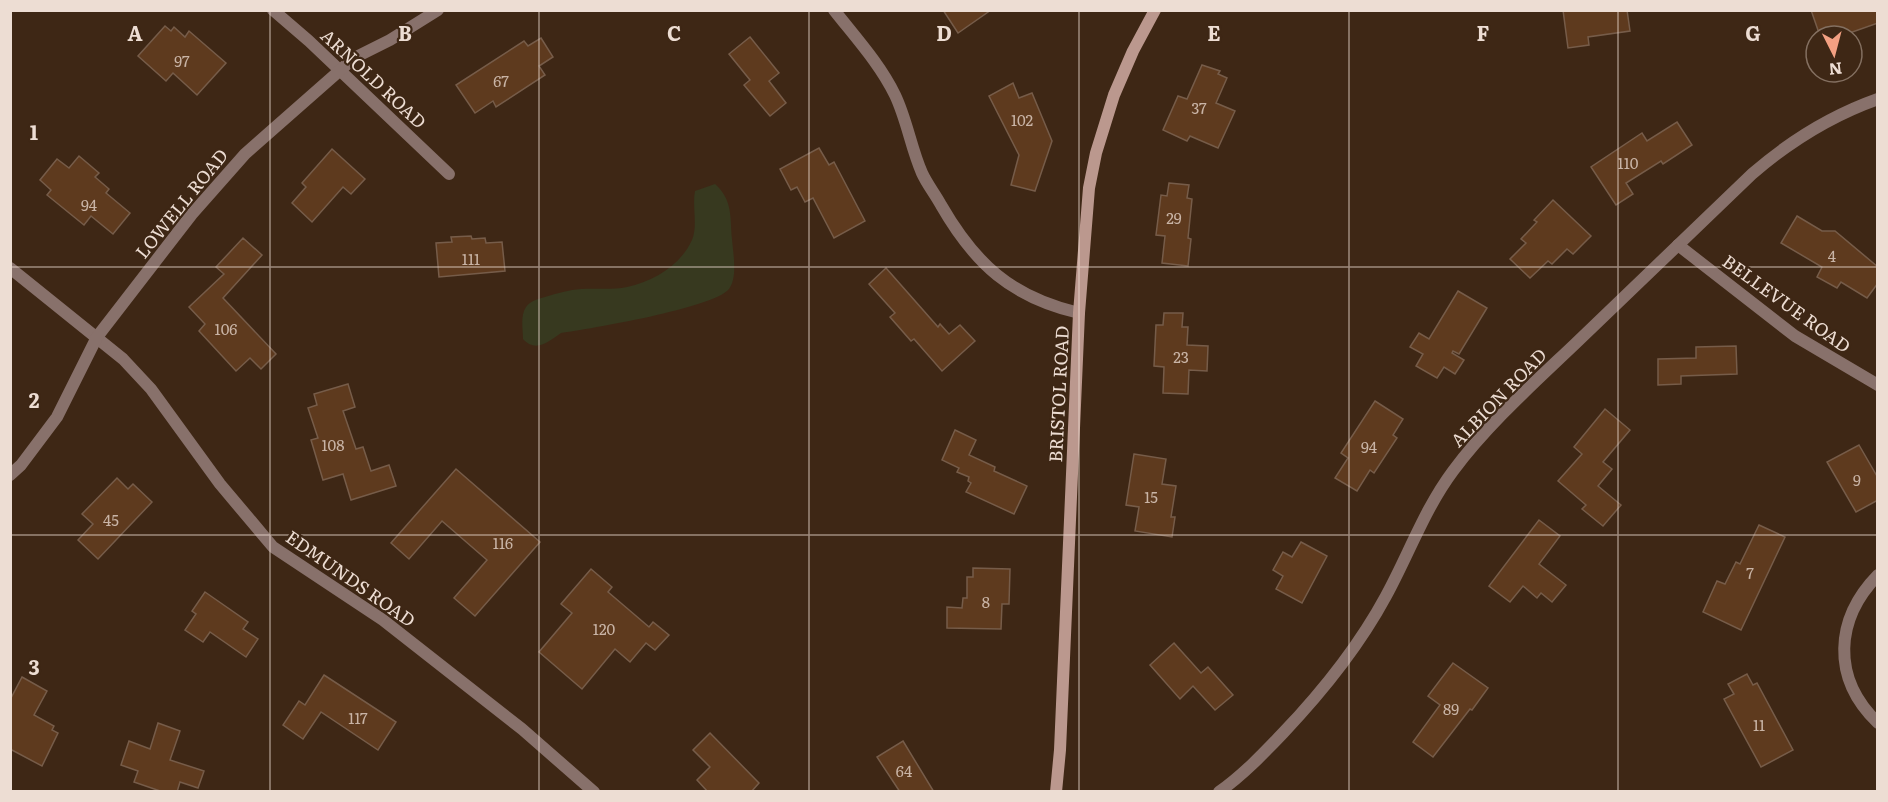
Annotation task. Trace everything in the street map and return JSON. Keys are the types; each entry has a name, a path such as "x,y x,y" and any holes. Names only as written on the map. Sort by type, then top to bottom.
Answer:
{"street":[{"name":"ARNOLD ROAD","path":"273,10 449,174"},
{"name":"LOWELL ROAD","path":"10,475 21,465 57,417 97,337 192,214 245,154 354,58 390,40 438,10"},
{"path":"834,10 876,62 896,96 922,173 952,225 978,259 1005,281 1031,297 1079,313"},
{"name":"BRISTOL ROAD","path":"1056,792 1079,313 1086,214 1096,153 1119,81 1155,10"},
{"name":"ALBION ROAD","path":"1220,792 1247,770 1292,724 1352,650 1386,597 1438,493 1461,461 1544,373 1752,174 1787,145 1833,117 1878,99"},
{"name":"BELLEVUE ROAD","path":"1678,245 1795,336 1878,385"},
{"name":"EDMUNDS ROAD","path":"10,268 123,359 151,389 220,484 273,547 383,620 522,729 594,792"},
{"path":"1878,574 1855,603 1848,621 1844,648 1851,684 1866,711 1878,723"}],"green space":[{"path":"715,184 725,196 730,216 734,272 729,289 719,296 677,310 561,333 542,345 533,345 523,339 523,314 534,300 572,290 627,287 647,281 673,265 687,249 694,234 695,191"}],"building":[{"path":"943,10 991,10 958,33"},
{"path":"1563,10 1627,10 1630,31 1588,37 1589,45 1568,48"},
{"path":"1811,10 1878,10 1878,23 1864,28 1864,24 1816,24"},
{"path":"165,26 171,31 174,27 185,37 189,31 226,63 197,95 173,73 166,81 138,56"},
{"path":"750,37 779,73 769,81 786,103 770,116 744,85 750,80 729,54"},
{"path":"541,38 553,57 539,66 545,75 496,107 493,101 475,113 456,85 524,41 528,46"},
{"path":"1202,65 1220,71 1218,74 1227,78 1216,103 1235,111 1218,148 1190,136 1187,141 1163,130 1178,96 1187,99"},
{"path":"1013,83 1019,98 1032,93 1052,141 1035,191 1011,185 1019,155 989,96"},
{"path":"1677,122 1692,145 1663,164 1661,161 1626,183 1633,194 1616,205 1591,167 1642,133 1647,141"},
{"path":"819,148 829,165 834,162 865,221 834,238 813,198 805,202 797,187 791,190 780,169"},
{"path":"332,149 365,179 351,194 343,187 312,222 292,203 306,187 302,183"},
{"path":"79,156 99,173 95,177 109,189 106,193 130,213 113,234 91,216 84,225 47,195 51,190 40,180 57,159 69,168"},
{"path":"1169,183 1189,185 1187,198 1192,199 1188,266 1162,263 1165,236 1156,235 1161,195 1167,196"},
{"path":"1553,200 1591,236 1573,254 1567,249 1552,264 1548,261 1530,278 1510,259 1526,243 1521,239 1537,222 1534,220"},
{"path":"1797,216 1822,231 1835,231 1878,267 1878,283 1867,298 1841,282 1837,288 1817,277 1822,267 1781,243"},
{"path":"471,236 472,239 485,238 486,243 502,242 505,271 439,277 436,243 452,242 451,237"},
{"path":"243,238 262,255 223,298 276,354 261,369 250,358 236,371 199,331 205,324 189,307 224,274 216,267"},
{"path":"886,268 938,327 940,324 949,334 960,325 975,341 942,371 914,339 911,341 890,317 895,313 869,284"},
{"path":"1458,291 1487,308 1459,354 1453,351 1452,353 1464,360 1455,374 1444,367 1437,378 1416,366 1423,354 1410,347 1419,333 1429,339"},
{"path":"1164,313 1183,313 1182,327 1188,327 1187,345 1208,346 1207,371 1189,370 1188,394 1163,393 1164,367 1154,366 1156,325 1163,325"},
{"path":"1736,346 1737,374 1681,376 1681,384 1658,385 1658,359 1696,358 1696,347"},
{"path":"348,384 355,407 343,411 356,449 363,447 371,471 389,465 396,486 351,500 343,474 323,480 311,440 318,438 308,408 317,405 314,394"},
{"path":"1375,401 1403,419 1393,435 1397,438 1374,473 1370,470 1357,491 1335,478 1348,458 1341,453"},
{"path":"1605,409 1630,430 1603,462 1612,469 1598,486 1621,505 1603,526 1582,509 1586,505 1558,481 1582,454 1574,447"},
{"path":"955,430 976,440 969,455 995,467 994,471 1027,486 1014,514 966,492 971,483 968,481 969,477 957,472 959,468 942,460"},
{"path":"1859,445 1878,478 1878,500 1856,512 1827,462"},
{"path":"1134,454 1166,459 1162,484 1176,486 1171,517 1175,517 1172,537 1135,531 1139,507 1126,505"},
{"path":"456,469 540,542 475,616 454,598 487,560 442,521 409,559 391,543"},
{"path":"117,478 128,489 133,484 152,502 98,559 78,540 93,524 82,514"},
{"path":"1539,520 1560,536 1539,564 1566,585 1552,602 1541,593 1537,598 1523,586 1510,602 1489,586"},
{"path":"1759,525 1785,537 1741,630 1703,612 1717,581 1725,584 1736,562 1740,564"},
{"path":"1301,542 1327,556 1302,603 1276,589 1283,576 1273,570 1283,552 1292,557"},
{"path":"973,568 1010,569 1009,604 1002,604 1001,629 947,628 947,607 962,608 963,598 967,598 967,577 973,577"},
{"path":"591,569 612,587 608,592 649,627 653,622 669,635 655,650 646,643 630,662 615,649 582,689 539,652 572,613 561,604"},
{"path":"205,592 248,622 243,629 258,639 246,657 210,632 203,642 185,630 196,614 192,611"},
{"path":"1174,643 1201,673 1208,667 1233,695 1215,710 1193,686 1180,699 1150,665"},
{"path":"1453,663 1488,688 1433,757 1413,742 1440,705 1428,696"},
{"path":"1747,674 1753,685 1757,683 1793,750 1761,767 1724,699 1734,694 1728,684"},
{"path":"324,675 396,722 378,750 321,712 303,739 283,725 299,701 305,705"},
{"path":"22,677 47,691 34,715 54,726 52,730 58,733 42,766 10,749 10,700"},
{"path":"158,723 180,731 170,760 204,771 198,788 180,782 177,792 163,792 134,782 138,771 121,765 129,741 150,749"},
{"path":"710,733 759,783 751,792 708,792 697,780 710,767 693,750"},
{"path":"903,741 934,792 900,792 877,757"}]}
